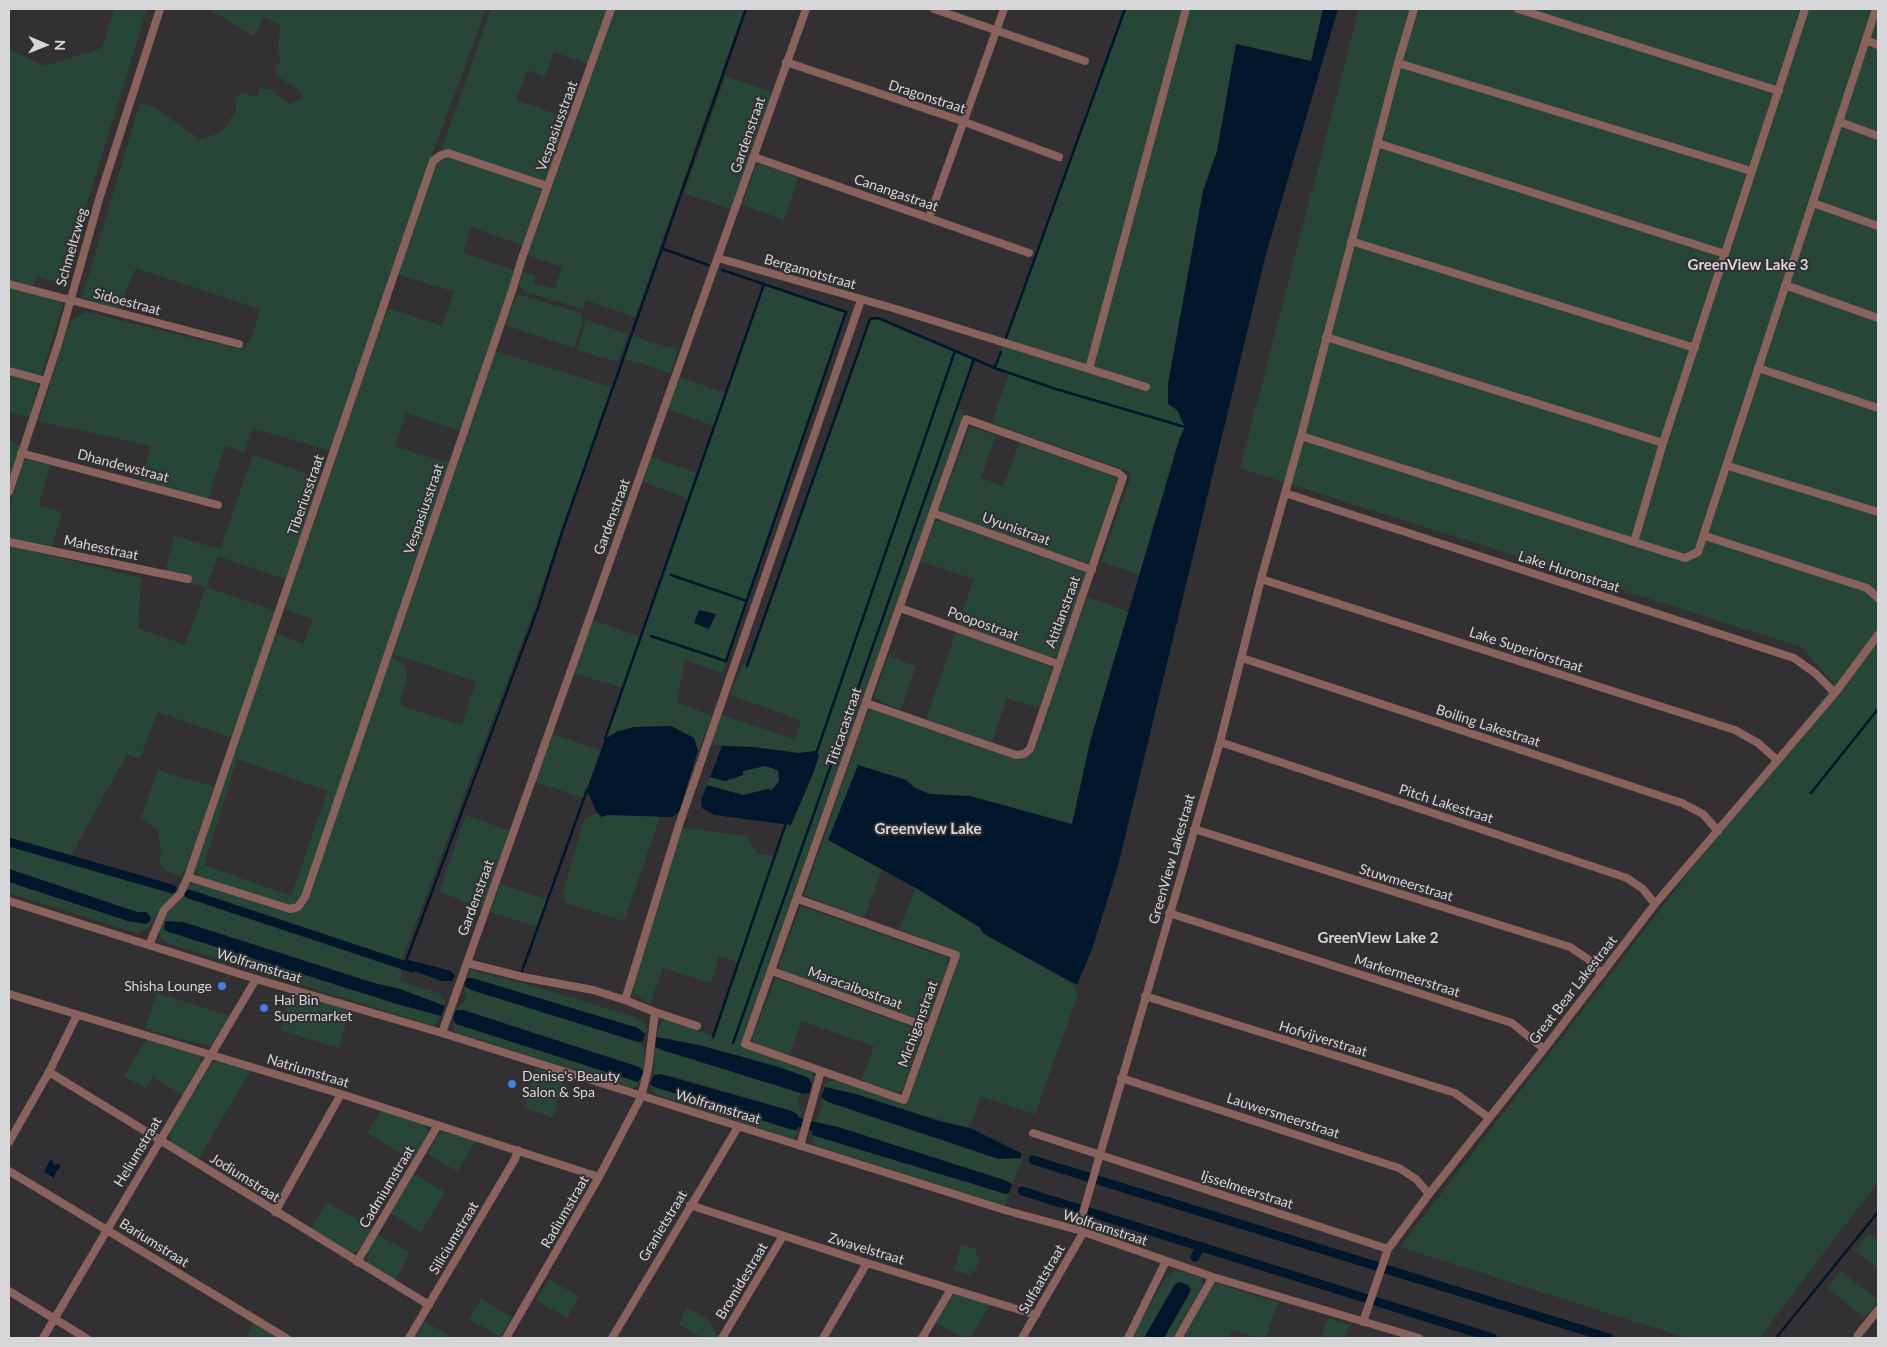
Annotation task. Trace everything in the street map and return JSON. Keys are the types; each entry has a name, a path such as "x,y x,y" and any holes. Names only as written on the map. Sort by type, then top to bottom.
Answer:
{"street":[{"name":"Schmeltzweg","path":"9,491 46,380 100,196 160,9"},
{"name":"Vespasiusstraat","path":"188,877 290,909 298,907 305,897 547,186 611,9"},
{"name":"Gardenstraat","path":"442,1033 806,9"},
{"path":"934,9 1085,61"},
{"path":"929,218 962,121 1004,9"},
{"path":"1089,369 1186,9"},
{"name":"GreenView Lakestraat","path":"1080,1229 1096,1164 1220,742 1261,579 1301,436 1398,63 1414,9"},
{"path":"1518,9 1779,91"},
{"path":"1634,542 1663,443 1751,171 1779,91 1803,9"},
{"path":"1301,436 1685,558 1698,552 1728,466 1784,286 1876,9"},
{"path":"1866,40 1878,44"},
{"name":"Dragonstraat","path":"786,62 962,121 1059,157"},
{"path":"1398,63 1751,171"},
{"path":"1840,122 1878,136"},
{"path":"1377,143 1725,254"},
{"name":"Tiberiusstraat","path":"148,945 164,910 180,894 188,877 433,161 440,155 448,153 547,186"},
{"name":"Canangastraat","path":"754,157 1029,253"},
{"path":"1813,203 1878,226"},
{"path":"1351,241 1695,348"},
{"name":"Bergamotstraat","path":"718,258 896,309 1146,387"},
{"name":"Sidoestraat","path":"9,284 239,344"},
{"path":"1784,286 1878,318"},
{"path":"625,1000 679,825 861,300"},
{"path":"1326,337 1663,443"},
{"path":"1758,368 1878,408"},
{"path":"9,371 46,380"},
{"name":"Titicacastraat","path":"745,1044 798,899 966,418"},
{"name":"Atitlanstraat","path":"866,703 1016,755 1024,754 1030,749 1123,477 1118,473 966,418"},
{"name":"Dhandewstraat","path":"21,453 218,504"},
{"path":"1728,466 1878,512"},
{"name":"Lake Huronstraat","path":"1285,493 1794,658 1815,673 1835,693"},
{"name":"Uyunistraat","path":"933,513 1092,570"},
{"path":"1705,536 1867,588 1878,598"},
{"name":"Mahesstraat","path":"9,542 188,579"},
{"name":"Lake Superiorstraat","path":"1261,579 1736,730 1758,743 1776,759"},
{"name":"Poopostraat","path":"900,608 1058,664"},
{"name":"Great Bear Lakestraat","path":"1364,1319 1388,1249 1429,1194 1544,1049 1655,904 1718,831 1776,759 1835,693 1878,634"},
{"name":"Boiling Lakestraat","path":"1242,658 1682,803 1703,814 1718,831"},
{"name":"Pitch Lakestraat","path":"1220,742 1627,878 1643,889 1655,904"},
{"name":"Stuwmeerstraat","path":"1194,830 1570,947 1588,959 1602,974"},
{"name":"Michiganstraat","path":"745,1044 904,1100 956,955 798,899"},
{"name":"Wolframstraat","path":"9,901 256,979 442,1033 1008,1212 1080,1229 1213,1277 1364,1319 1408,1337 1419,1338"},
{"name":"Markermeerstraat","path":"1169,913 1512,1023 1544,1049"},
{"path":"465,967 594,990 697,1026"},
{"name":"Maracaibostraat","path":"772,971 930,1028"},
{"name":"Heliumstraat","path":"43,1338 106,1228 256,979"},
{"name":"Natriumstraat","path":"9,994 342,1094 599,1178"},
{"name":"Hofvijverstraat","path":"1145,996 1454,1093 1488,1118"},
{"name":"Radiumstraat","path":"506,1338 599,1178 641,1097 648,1069 655,1012"},
{"path":"9,1142 49,1072 77,1015"},
{"path":"800,1146 822,1071"},
{"name":"Jodiumstraat","path":"49,1072 429,1305"},
{"name":"Lauwersmeerstraat","path":"1121,1078 1399,1168 1416,1180 1429,1194"},
{"path":"275,1212 342,1094"},
{"name":"Cadmiumstraat","path":"357,1262 438,1125"},
{"name":"Granietstraat","path":"612,1338 738,1127"},
{"name":"Ijsselmeerstraat","path":"1034,1133 1388,1249"},
{"name":"Siliciumstraat","path":"409,1338 515,1160 518,1150"},
{"name":"Bariumstraat","path":"9,1170 286,1338"},
{"name":"Zwavelstraat","path":"690,1205 867,1263 1036,1315"},
{"name":"Sulfaatstraat","path":"1022,1338 1036,1315 1080,1229"},
{"name":"Bromidestraat","path":"722,1338 783,1236"},
{"path":"1128,1338 1166,1261"},
{"path":"823,1338 867,1263"},
{"path":"1178,1338 1213,1277"},
{"path":"922,1338 951,1289"},
{"path":"9,1291 86,1338"},
{"path":"1858,1335 1878,1310"}],"green space":[{"path":"114,9 147,9 62,284 38,277 33,286 9,280 9,49 45,66 102,48"},
{"path":"209,9 486,9 426,172 331,451 252,428 245,453 225,446 208,498 141,483 151,446 38,421 70,321 86,312 240,349 251,340 260,309 136,268 118,309 82,298 140,103 152,106 200,139 222,132 236,110 236,98 241,93 258,97 260,89 269,89 290,104 302,98 299,90 276,75 276,66 281,62 278,51 280,24 264,17 253,36"},
{"path":"491,9 607,9 589,64 554,52 545,76 527,70 516,100 570,119 546,181 543,183 443,152 442,149"},
{"path":"613,9 744,9 635,317 586,300 583,309 523,291 519,284 523,272 535,276 533,283 555,289 562,267 527,255 564,154"},
{"path":"1125,9 1323,9 1311,61 1236,44 1217,151 1203,191 1168,384 1185,427 1179,440 1140,575 1101,561 1131,477 1128,471 992,423 1009,373 995,368"},
{"path":"1359,9 1878,9 1878,1182 1759,1338 1686,1338 1400,1247 1834,684 1801,647 1240,468"},
{"path":"726,76 772,92 731,209 684,193"},
{"path":"449,156 536,185 543,193 524,246 471,227 463,253 516,271 461,431 406,413 395,447 450,463 301,898 293,905 286,906 199,877 194,871 274,633 304,644 313,620 284,608 387,308 442,326 454,292 398,274 435,164 439,159","holes":["237,759 328,791 291,896 204,865"]},
{"path":"760,164 799,177 784,220 742,205 756,165"},
{"path":"764,284 846,312 722,673 685,660 677,702 712,716 695,760 698,750 618,731 605,739 622,688 574,673 593,620 640,637 689,499 641,481 650,457 697,473 714,426 667,409 679,377 725,393"},
{"path":"9,287 55,299 63,304 29,417 9,412"},
{"path":"517,294 580,313 583,322 574,348 505,325"},
{"path":"878,318 974,359 957,409 964,412 740,1046 811,1072 813,1076 812,1084 809,1078 747,1058 656,1037 661,1022 666,1019 713,1036 738,962 719,956 711,983 662,968 650,1005 633,992 632,986 681,830 684,828 746,836 758,854 775,856 786,823 791,824 816,752 798,753 753,747 711,745 722,715 795,739 801,720 729,695 743,664 747,666 870,319"},
{"path":"586,320 628,334 618,362 577,350"},
{"path":"631,336 678,350 670,373 623,358"},
{"path":"495,351 611,387 532,615 400,964 403,967 400,981 441,994 441,998 445,1000 445,1006 400,989 374,983 215,932 172,921 397,1004 441,1016 434,1026 168,943 163,940 158,931 163,918 181,899 189,894 186,890 193,883 285,912 297,911 391,658 401,662 406,667 407,680 400,701 402,706 462,725 476,681 391,654"},
{"path":"970,427 996,435 981,478 1003,486 1019,443 1116,477 1118,480 1089,562 1085,563 940,510"},
{"path":"9,441 20,445 9,479"},
{"path":"253,455 322,479 287,580 218,556 206,587 163,578 175,536 220,549"},
{"path":"28,459 50,465 39,505 62,512 51,550 9,538 9,511 23,461"},
{"path":"943,521 1086,573 1086,578 1058,655 1050,657 958,624 974,579 920,561 934,523"},
{"path":"9,545 141,578 138,628 185,645 206,587 275,611 232,738 158,712 140,758 127,754 75,848 72,860 176,890 173,898 159,912 150,926 137,933 9,893 9,882 128,921 146,924 146,912 137,912 9,869"},
{"path":"1087,597 1129,612 1090,742 1072,825 970,796 930,794 915,788 906,780 828,839 882,869 864,918 804,895 867,713 873,709 1019,760 1031,754"},
{"path":"956,632 1051,667 1052,672 1039,708 1007,698 992,742 926,719"},
{"path":"888,656 916,666 901,710 874,698"},
{"path":"552,734 600,750 584,798 535,782"},
{"path":"765,766 774,768 780,775 779,781 772,790 743,795 707,785 710,777 725,781 736,779 743,771"},
{"path":"158,770 214,787 186,870 180,876 165,870 159,861 161,851 158,831 141,817"},
{"path":"597,813 602,817 607,815 660,816 624,921 566,903 563,892 584,820"},
{"path":"466,815 510,831 483,908 439,892"},
{"path":"500,884 548,900 538,927 490,912"},
{"path":"916,888 979,927 984,934 1071,983 1078,994 1035,1114 981,1096 970,1128 825,1087 826,1083 834,1080 907,1105 961,953 899,929"},
{"path":"801,906 948,958 948,963 929,1018 921,1020 784,972 779,964"},
{"path":"470,970 533,986 634,1017 648,1029 645,1034 638,1028 467,978"},
{"path":"776,978 923,1031 902,1091 897,1092 865,1082 862,1079 874,1046 801,1021 790,1055 756,1044 752,1037"},
{"path":"464,986 638,1042 644,1047 645,1070 643,1074 639,1067 464,1010 456,1010 465,1001"},
{"path":"291,990 350,1009 339,1048 281,1030"},
{"path":"157,993 230,1016 213,1043 209,1046 145,1029"},
{"path":"453,1020 456,1024 637,1082 640,1081 637,1086 631,1088 455,1032"},
{"path":"148,1037 199,1054 201,1057 201,1064 182,1095 152,1077 146,1088 124,1076"},
{"path":"655,1047 800,1093 798,1104 801,1112 800,1119 792,1111 669,1075 654,1075"},
{"path":"216,1061 251,1070 198,1160 172,1143 169,1132 211,1064"},
{"path":"536,1068 565,1077 553,1117 524,1108"},
{"path":"650,1084 654,1087 797,1130 797,1133 793,1139 654,1094"},
{"path":"821,1097 828,1102 999,1159 1023,1159 1012,1184 838,1127 815,1122 824,1105"},
{"path":"381,1111 422,1123 429,1131 414,1161 367,1133"},
{"path":"443,1132 476,1141 457,1171 427,1154 438,1135"},
{"path":"812,1135 1006,1194 1009,1193 1006,1204 1003,1205 814,1145"},
{"path":"413,1174 445,1192 421,1232 390,1213"},
{"path":"326,1202 372,1228 359,1250 352,1254 310,1230"},
{"path":"1869,1233 1878,1240 1878,1269 1855,1251"},
{"path":"377,1234 410,1253 395,1280 367,1262 367,1252"},
{"path":"961,1245 977,1249 975,1256 980,1257 976,1272 971,1270 970,1275 954,1270"},
{"path":"1177,1270 1201,1278 1203,1285 1173,1338 1164,1338 1188,1297 1175,1284 1144,1338 1131,1338 1167,1275"},
{"path":"1841,1271 1878,1300 1865,1318 1827,1288"},
{"path":"549,1279 579,1297 567,1318 536,1300"},
{"path":"1215,1283 1278,1302 1266,1338 1258,1338 1232,1330 1229,1338 1181,1338"},
{"path":"957,1294 990,1305 970,1338 964,1338 936,1323 951,1296"},
{"path":"481,1299 512,1317 500,1337 469,1319"},
{"path":"687,1307 709,1320 718,1338 703,1338 679,1324"},
{"path":"1328,1318 1350,1325 1345,1338 1321,1338"},
{"path":"424,1321 453,1338 414,1338"},
{"path":"254,1323 278,1338 245,1338"}],"water":[{"path":"1323,9 1338,9 1266,254 1118,866 1092,949 1077,985 984,934 979,927 916,888 828,840 858,765 906,780 915,788 930,794 970,796 1072,824 1090,742 1179,440 1185,427 1177,410 1168,404 1168,384 1203,191 1217,151 1236,44 1311,61"},
{"path":"699,610 716,614 709,629 694,623"},
{"path":"671,726 694,738 698,750 679,812 672,817 607,815 602,817 597,813 587,790 605,739 618,731 634,727"},
{"path":"722,746 753,747 798,753 817,751 819,755 813,774 791,825 715,815 702,808 701,800 707,785 743,795 767,789 772,790 779,781 778,770 765,766 743,771 743,775 725,781 710,777"},
{"path":"9,869 137,912 146,912 151,917 150,921 146,924 128,921 9,882"},
{"path":"165,921 183,922 374,983 400,989 445,1006 441,1016 397,1004 172,933 164,930"},
{"path":"405,959 451,971 455,976 452,981 442,981 403,967"},
{"path":"467,978 638,1028 645,1034 643,1041 638,1042 471,990 464,986"},
{"path":"456,1010 463,1010 639,1067 643,1074 638,1082 456,1024 453,1020"},
{"path":"656,1037 699,1045 779,1067 809,1078 812,1084 809,1093 804,1094 665,1051 655,1047"},
{"path":"660,1074 792,1111 798,1115 799,1125 797,1130 793,1130 654,1087 650,1084 654,1075"},
{"path":"825,1087 856,1094 942,1122 970,1128 1021,1153 1021,1158 999,1159 828,1102 821,1097"},
{"path":"815,1122 838,1127 1004,1180 1012,1184 1009,1193 1006,1194 812,1135"},
{"path":"50,1160 53,1161 54,1165 58,1164 61,1166 54,1178 44,1172"},
{"path":"1180,1282 1188,1285 1191,1290 1164,1338 1144,1338 1175,1284"}],"waterway":[{"path":"406,961 538,608 561,535 746,9"},
{"path":"1006,338 1125,9"},
{"path":"661,248 708,265"},
{"path":"651,636 726,661 846,312 722,270"},
{"path":"605,739 764,284"},
{"path":"747,666 870,319 878,318 995,368 1056,389 1185,427"},
{"path":"817,751 955,351"},
{"path":"995,367 1001,352"},
{"path":"733,1043 974,359"},
{"path":"671,575 747,601"},
{"path":"1811,793 1878,709"},
{"path":"521,974 587,790"},
{"path":"713,1037 786,823"},
{"path":"9,842 172,889"},
{"path":"189,894 412,968"},
{"path":"789,1119 825,1130"},
{"path":"1033,1160 1609,1338"},
{"path":"1022,1191 1493,1338"},
{"path":"1776,1338 1878,1212"},
{"path":"1195,1257 1201,1246"}],"place":[{"name":"Shisha Lounge","path":"222,986"},
{"name":"Hai Bin Supermarket","path":"264,1008"},
{"name":"Denise's Beauty Salon & Spa","path":"512,1084"}],"district":[{"name":"GreenView Lake 3","path":"1748,265"},
{"name":"Greenview Lake","path":"928,829"},
{"name":"GreenView Lake 2","path":"1378,938"}]}
